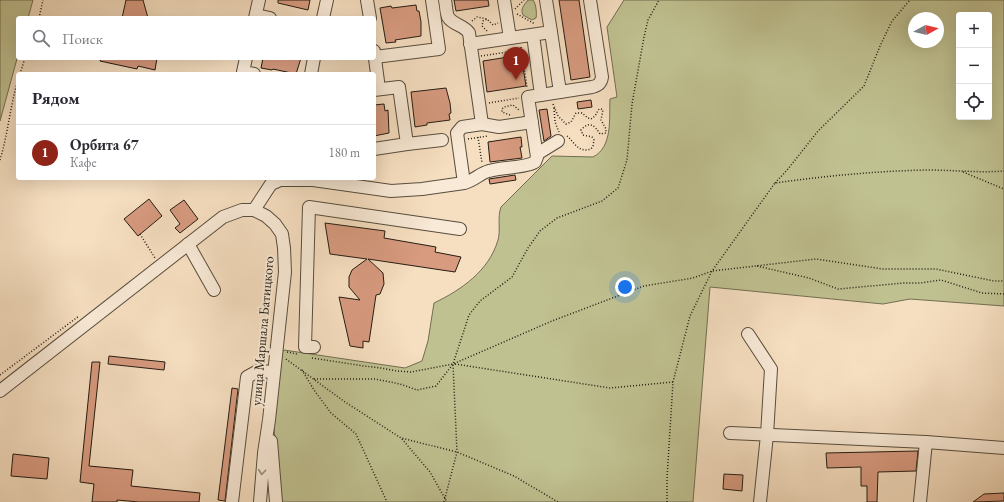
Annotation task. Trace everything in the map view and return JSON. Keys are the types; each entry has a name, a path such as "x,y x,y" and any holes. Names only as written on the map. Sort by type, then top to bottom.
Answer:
{"street":[{"path":"255,16 259,0"},
{"path":"323,16 327,0"},
{"path":"367,0 370,16"},
{"path":"376,54 439,49 432,0"},
{"path":"445,0 448,17 453,22 465,28 469,33 479,104 479,125"},
{"path":"504,0 506,15 515,38"},
{"path":"546,0 551,32 551,94"},
{"path":"0,391 223,217 242,210 254,210 270,181 330,180 391,191 422,189 464,183 492,170 533,163 537,160 537,154 528,97 596,86 601,80 590,0"},
{"path":"470,44 515,38 534,30 551,32"},
{"path":"534,30 551,94"},
{"path":"243,72 246,60"},
{"path":"311,72 314,60"},
{"path":"374,60 376,72"},
{"path":"376,78 377,90 399,86 407,144"},
{"path":"464,183 457,133 462,127 479,125 494,127 532,122"},
{"path":"376,149 442,140"},
{"path":"537,154 556,140"},
{"path":"314,347 305,347 309,207 460,228"},
{"name":"улица Маршала Батицкого","path":"254,210 271,220 282,234 285,272 277,352 273,372 269,420 264,453 260,502"},
{"path":"188,244 214,290"},
{"path":"285,272 307,273"},
{"path":"748,334 771,369 767,435 760,502"},
{"path":"232,502 247,377 258,371 273,372"},
{"name":"улица Маршала Батицкого","path":"269,420 276,502"},
{"path":"730,433 926,442 1004,448"},
{"path":"920,502 926,442"}],"path":[{"path":"39,16 43,0"},
{"path":"524,0 512,11 534,30"},
{"path":"314,379 375,379 400,384 416,390 436,386 453,364 469,315 480,301 512,277 528,248 540,231 557,218 602,201 618,188 627,160 632,104 644,37 648,20 658,0"},
{"path":"667,502 673,382 690,316 712,271 775,183 818,131 864,86 892,21 910,0"},
{"path":"465,28 475,18 481,17 494,25 506,15"},
{"path":"486,19 482,22 482,25 492,41"},
{"path":"479,104 528,97 521,50 515,38"},
{"path":"472,57 521,50"},
{"path":"21,72 24,60"},
{"path":"0,160 6,139 16,86"},
{"path":"551,94 558,130 556,140 568,137 573,144 584,150 591,149 594,140 592,137 582,135 582,130 586,126 591,125 596,127 600,134 606,133 606,129 601,120 603,110 601,109 599,109 596,116 591,118 588,118 582,113 578,112 570,122 566,124 560,119 554,108"},
{"path":"508,105 513,105 519,109 514,125 510,116 503,113 502,110 508,105"},
{"path":"479,125 483,173"},
{"path":"775,183 854,174 929,170 1004,171"},
{"path":"961,171 1004,189"},
{"path":"140,234 155,258"},
{"path":"306,357 411,372 453,364 552,321 644,286 693,278 712,271 816,259 883,269 936,269 994,281 1004,281"},
{"path":"756,266 809,278 838,289 941,280 982,293 1004,294"},
{"path":"277,352 289,352 300,355"},
{"path":"277,352 345,402 401,438 430,472 447,502"},
{"path":"453,364 610,388 673,382"},
{"path":"444,502 457,452 453,364"},
{"path":"300,368 331,413 356,434 387,502"},
{"path":"401,438 457,452 514,476 558,502"}],"green space":[{"path":"0,0 33,0 29,16 16,16 17,60 0,121"},
{"path":"528,0 533,0 536,6 536,18 532,20 522,13 523,7"},
{"path":"624,0 1004,0 1004,306 910,299 883,304 710,287 693,502 280,502 274,427 277,358 284,350 405,368 422,361 428,341 434,303 464,286 488,261 498,240 499,215 501,207 552,156 593,157 599,152 604,146 609,131 610,99 617,97 607,27"}],"building":[{"path":"126,0 143,0 147,16 122,16"},
{"path":"278,0 310,0 308,10 278,3"},
{"path":"454,0 488,0 489,6 456,11"},
{"path":"559,0 579,0 590,77 571,80"},
{"path":"416,5 421,22 421,36 386,43 380,8"},
{"path":"521,55 526,86 487,92 483,61"},
{"path":"157,60 155,70 138,66 137,69 100,61"},
{"path":"263,60 300,60 297,72 261,68"},
{"path":"446,88 450,103 450,120 427,123 427,125 415,127 411,92"},
{"path":"591,100 592,107 578,109 577,102"},
{"path":"384,104 385,111 388,110 389,133 376,136 376,105"},
{"path":"547,109 551,136 544,141 539,110"},
{"path":"521,137 522,147 520,147 522,158 490,162 488,142"},
{"path":"515,175 516,180 490,184 489,179"},
{"path":"149,199 162,216 138,236 124,219"},
{"path":"184,200 198,219 180,233 175,228 180,224 170,210"},
{"path":"325,223 385,231 384,238 436,247 435,252 461,257 455,272 368,259 383,273 384,284 380,294 376,295 369,342 363,341 363,348 350,346 339,297 360,300 349,287 349,277 352,270 367,259 330,254"},
{"path":"109,356 165,362 164,370 108,364"},
{"path":"92,362 100,362 89,466 133,470 131,486 200,493 199,502 139,502 117,500 117,502 92,502 94,484 80,482"},
{"path":"232,388 238,389 225,501 218,500"},
{"path":"918,451 916,471 878,472 877,502 867,502 867,486 861,486 861,467 827,468 826,453"},
{"path":"13,454 49,458 47,479 11,476"},
{"path":"724,474 743,475 742,491 723,489"},
{"path":"1004,493 1004,501 973,502 984,494"}],"place":[{"name":"Орбита 67","path":"516,80"}]}
